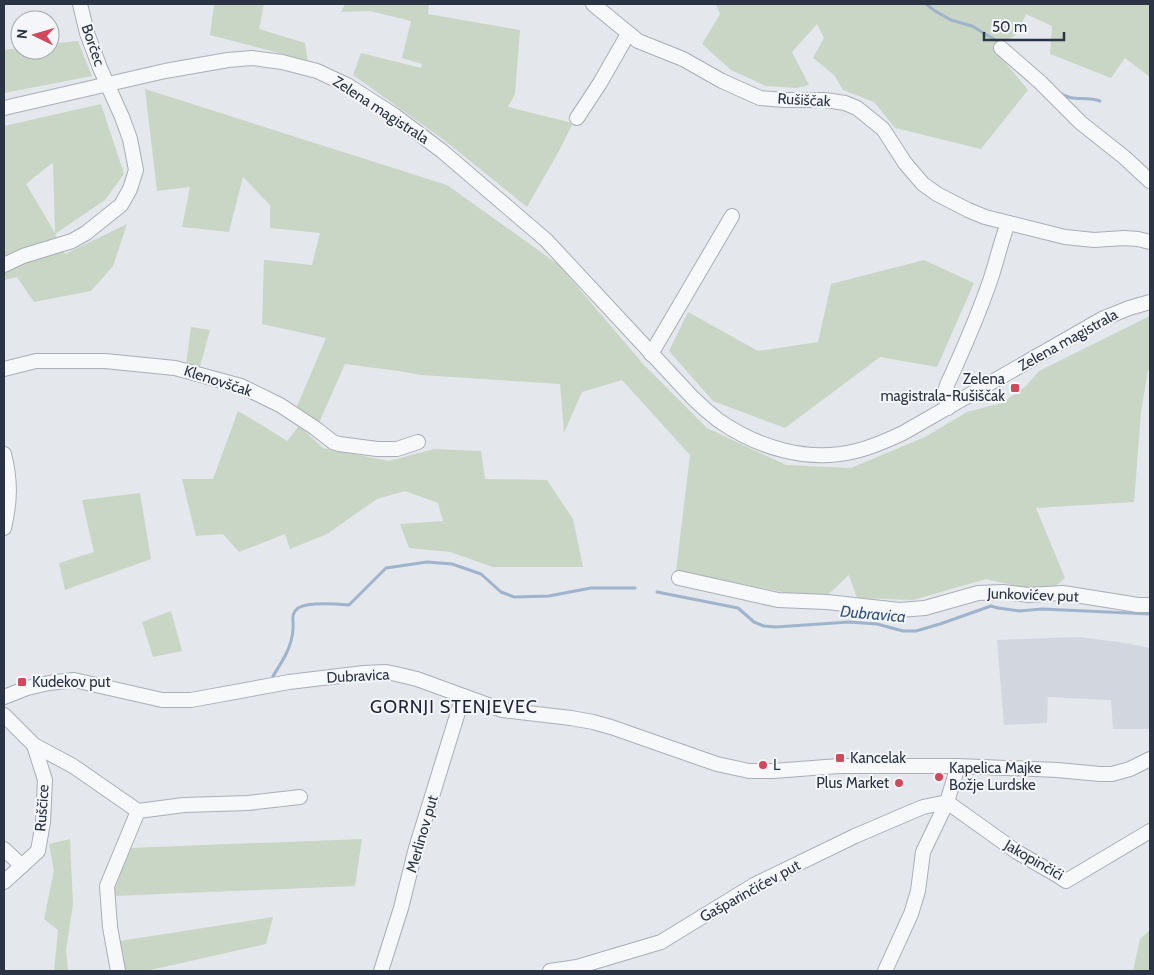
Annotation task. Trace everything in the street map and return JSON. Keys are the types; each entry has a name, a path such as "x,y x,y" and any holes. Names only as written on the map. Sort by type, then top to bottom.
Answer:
{"street":[{"name":"Borčec","path":"4,265 24,256 72,241 86,233 121,205 130,189 136,170 130,139 87,33 80,4"},
{"name":"Rušiščak","path":"593,4 638,41 683,59 722,81 760,98 825,100 845,103 857,108 883,129 905,163 923,184 937,194 985,217 1065,237 1094,240 1124,238 1150,242"},
{"path":"577,118 628,34"},
{"path":"1001,48 1040,82 1081,123 1150,180"},
{"name":"Zelena magistrala","path":"4,108 108,84 228,60 252,58 282,62 317,71 345,84 394,115 442,151 546,240 692,397 724,424 766,446 800,454 833,455 856,451 878,444 903,433 948,408 1102,319 1150,302"},
{"path":"651,354 732,216"},
{"path":"948,408 945,392 947,385 988,286 1008,223"},
{"name":"Klenovščak","path":"4,369 36,361 105,361 175,368 241,386 280,405 339,444 377,449 397,449 418,442"},
{"path":"4,454 8,471 9,490 8,511 4,528"},
{"name":"Junkovićev put","path":"679,578 778,600 827,602 899,610 925,608 978,593 1003,592 1029,595 1063,593 1138,605 1150,605"},
{"name":"Dubravica","path":"4,697 27,688 74,680 162,700 192,700 289,682 376,672 417,679 502,710 561,716 593,722 717,764 749,771 839,766 958,766 1112,774 1130,769 1150,759"},
{"name":"Merlinov put","path":"382,971 401,908 416,848 462,696"},
{"path":"4,715 34,745 73,766 138,811 184,805 248,803 300,797"},
{"name":"Ruščice","path":"4,882 38,851 43,822 45,780 34,745"},
{"path":"885,971 911,914 918,892 924,852 947,802 958,766"},
{"name":"Jakopinčići","path":"947,802 1017,852 1066,881 1150,831"},
{"name":"Gašparinčićev put","path":"550,971 578,967 661,942 763,881 904,814 923,807 947,802"},
{"path":"118,971 110,927 107,886 138,811"},
{"path":"4,849 22,866"}],"shaded area":[{"path":"1079,637 1150,648 1150,729 1113,729 1111,700 1048,697 1047,723 1004,725 997,640"}],"green space":[{"path":"214,4 264,4 259,29 305,43 308,62 210,35"},
{"path":"345,4 429,4 428,14 520,30 515,94 508,107 573,123 527,207 444,140 353,75 361,53 421,68 422,64 402,58 411,21 370,11 341,12"},
{"path":"716,4 1150,4 1150,77 1125,58 1111,78 1050,54 1052,26 1026,14 1017,34 994,49 1028,90 981,149 895,128 874,102 843,90 834,75 813,58 824,38 817,24 792,52 809,85 796,88 766,86 731,70 702,44 720,14"},
{"path":"78,41 92,76 4,93 4,50 10,49 10,60 60,60 60,43"},
{"path":"145,89 447,185 559,265 644,365 707,428 786,465 851,468 925,437 967,412 1002,403 1026,386 1039,371 1150,316 1150,370 1148,370 1141,412 1134,502 1036,508 1065,578 1047,593 986,579 913,600 857,598 849,575 822,600 676,571 690,455 622,380 582,392 564,433 560,384 421,375 345,364 318,425 295,411 326,338 262,324 264,260 312,265 320,233 270,228 270,205 243,177 229,232 182,227 190,187 157,191"},
{"path":"101,104 124,174 105,200 55,234 65,254 127,224 113,266 91,291 34,302 17,277 4,280 4,126","holes":["53,163 55,233 26,184"]},
{"path":"924,260 974,283 937,367 880,357 785,428 713,401 669,351 688,312 758,351 818,342 831,284"},
{"path":"191,327 210,330 199,370 186,365"},
{"path":"238,411 287,441 299,426 323,448 389,461 434,449 481,451 485,479 547,480 573,519 583,567 493,567 450,552 409,548 400,524 443,521 438,503 405,491 377,499 327,534 290,549 285,534 239,552 223,534 196,536 182,479 213,479"},
{"path":"140,493 151,559 65,590 59,563 94,552 82,500"},
{"path":"171,611 182,651 153,657 142,622"},
{"path":"70,839 73,904 66,950 68,971 54,971 58,930 44,919 54,871 49,844"},
{"path":"362,839 355,886 112,896 130,848"},
{"path":"273,917 266,944 146,971 119,971 113,942"},
{"path":"1150,930 1150,971 1133,971 1140,939"}],"waterway":[{"path":"926,4 951,20 972,26 1002,44"},
{"path":"1060,93 1069,97 1100,101"},
{"name":"Dubravica","path":"273,676 291,642 293,615 298,608 315,604 349,605 386,568 427,562 452,564 481,574 501,592 514,597 549,596 591,588 635,588"},
{"name":"Dubravica","path":"657,592 738,608 754,622 764,626 776,627 849,622 877,624 903,631 916,631 991,606 1019,611 1042,609 1150,614"}],"place":[{"name":"Zelena magistrala-Rušiščak","path":"1015,388"},
{"name":"Kudekov put","path":"22,682"},
{"name":"Kancelak","path":"840,758"},
{"name":"L","path":"763,765"},
{"name":"Kapelica Majke Božje Lurdske","path":"939,777"},
{"name":"Plus Market","path":"899,783"}],"district":[{"name":"GORNJI STENJEVEC","path":"454,707"}]}
